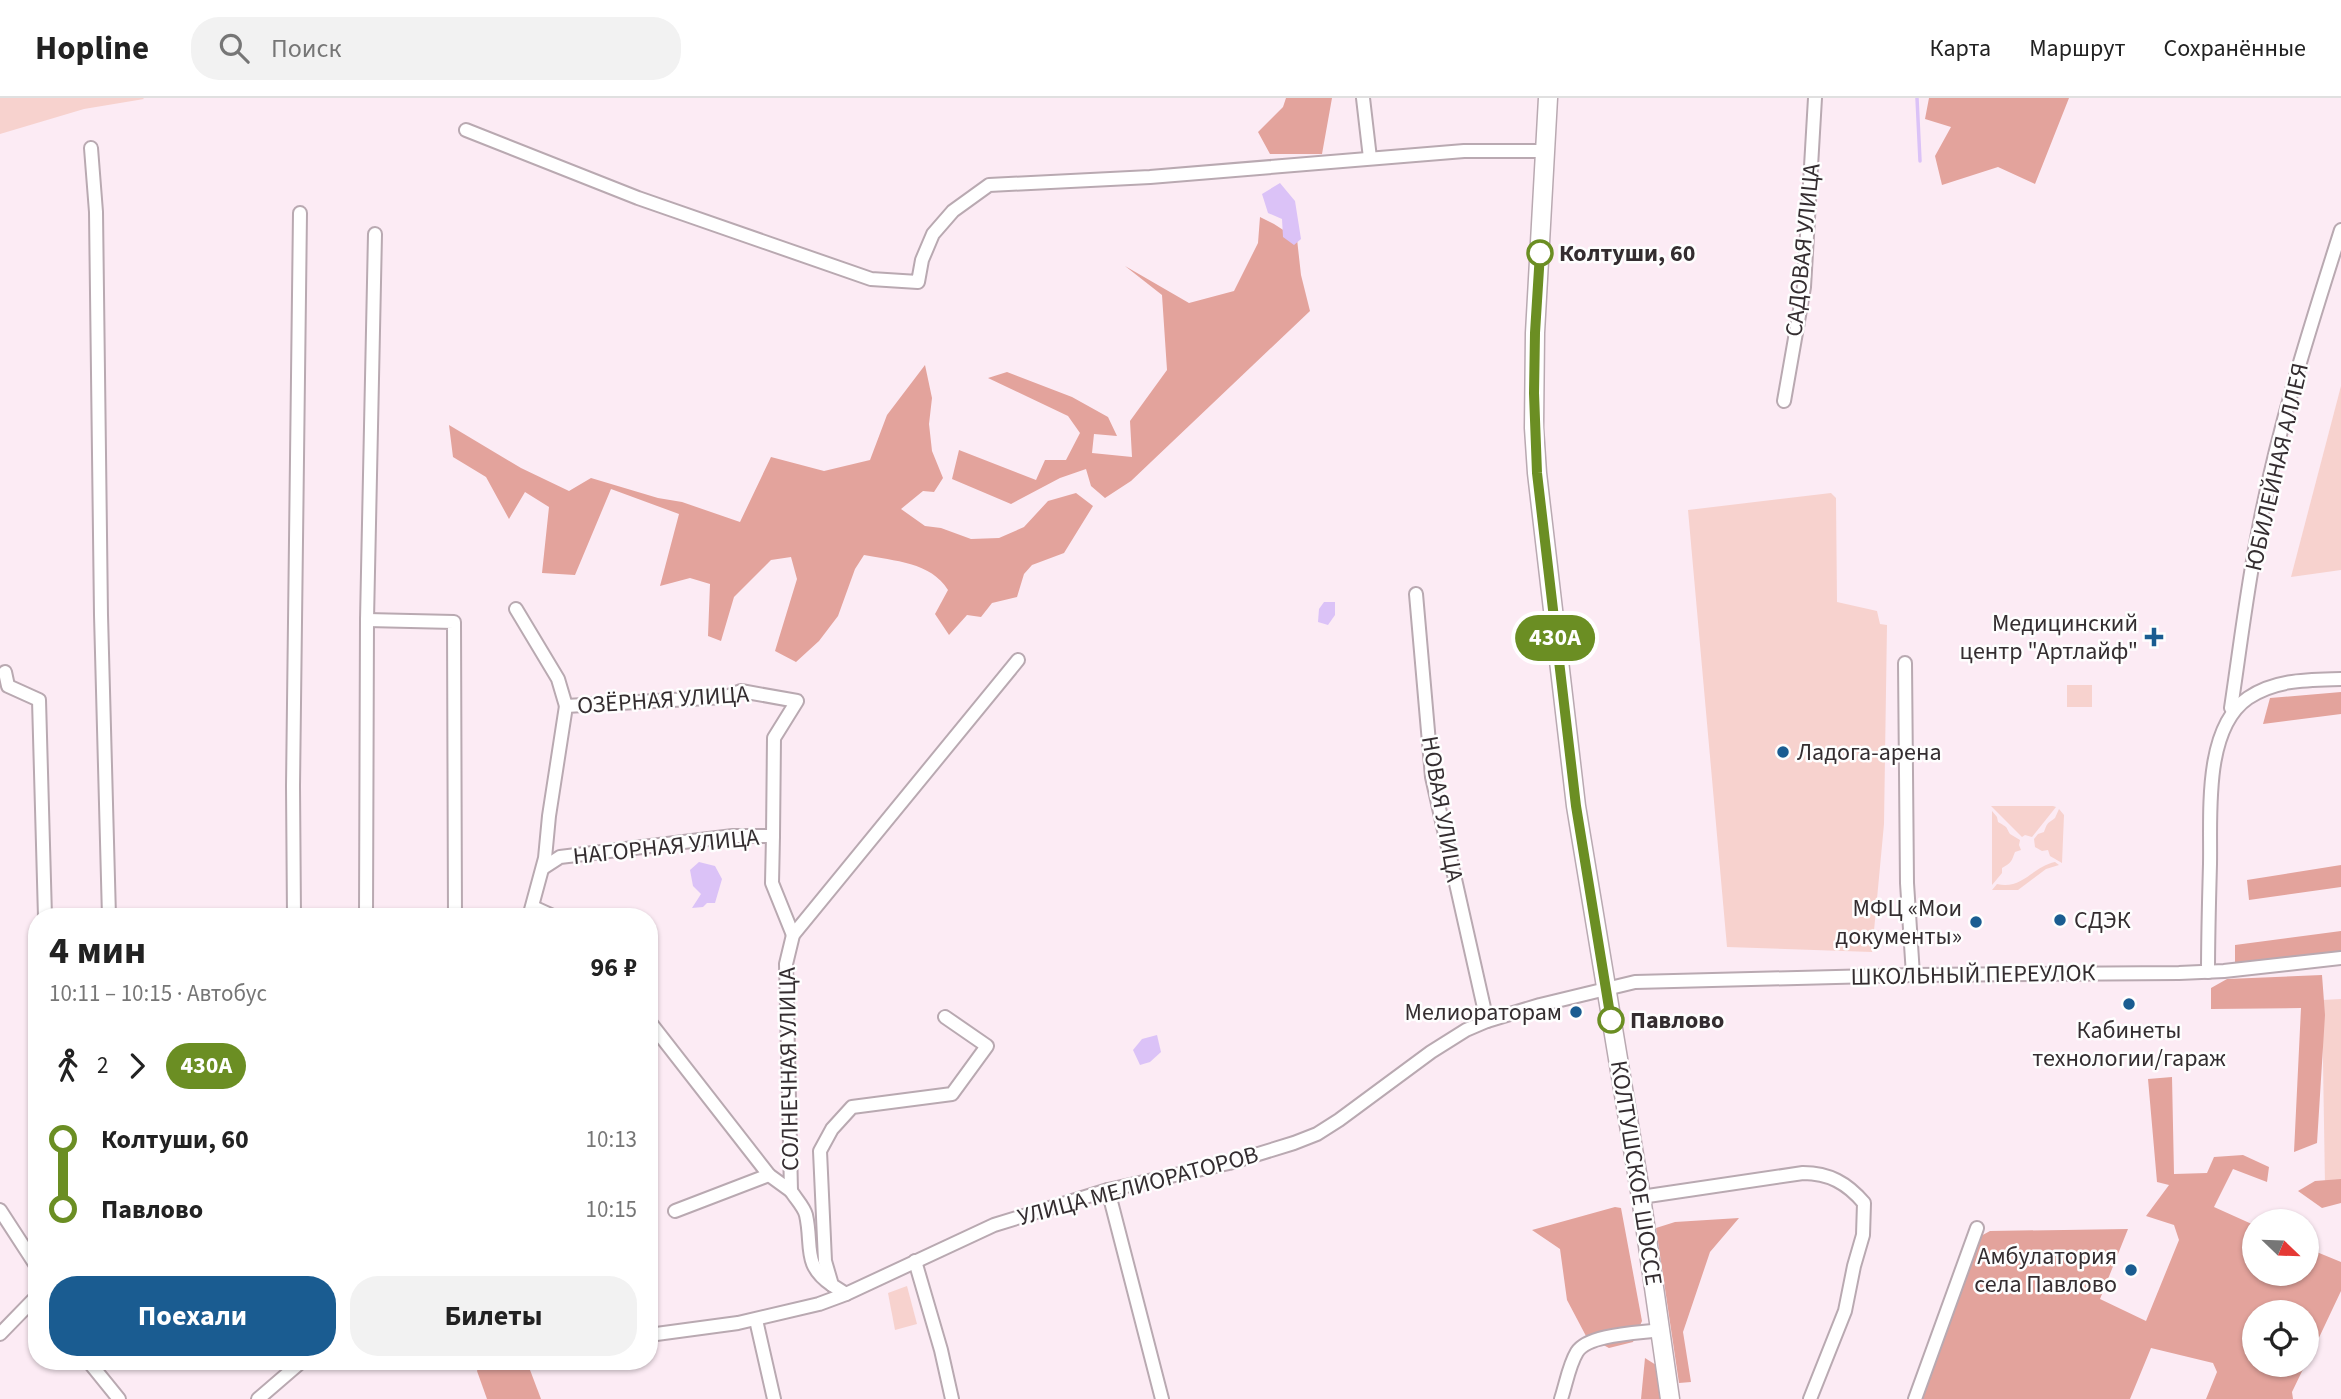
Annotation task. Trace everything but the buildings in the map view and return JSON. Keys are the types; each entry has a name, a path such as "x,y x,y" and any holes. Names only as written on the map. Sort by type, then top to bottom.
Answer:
{"main road":[{"name":"КОЛТУШСКОЕ ШОССЕ","path":"1548,98 1535,333 1534,428 1567,740 1641,1197 1670,1399"}],"street":[{"path":"1363,98 1370,158"},
{"name":"САДОВАЯ УЛИЦА","path":"1784,401 1804,287 1815,98"},
{"path":"466,130 638,198 872,279 918,282 922,260 933,234 953,211 989,185 1150,177 1464,151 1545,151"},
{"path":"92,148 96,212 101,601 109,908"},
{"path":"294,908 300,214"},
{"name":"ЮБИЛЕЙНАЯ АЛЛЕЯ","path":"2231,708 2251,574 2270,478 2298,371 2341,230"},
{"path":"366,908 367,620 374,234"},
{"name":"НОВАЯ УЛИЦА","path":"1416,594 1432,777 1487,1021"},
{"path":"516,609 558,679 566,706"},
{"path":"367,620 454,622 455,908"},
{"path":"793,935 1018,660"},
{"path":"1905,663 1907,883 1913,975"},
{"path":"5,672 8,686 39,700 46,908"},
{"path":"2208,972 2211,781 2228,720 2246,699 2279,683 2341,679"},
{"name":"ОЗЁРНАЯ УЛИЦА","path":"532,908 543,868 566,706 726,697 741,691 797,701 774,738 773,836"},
{"name":"НАГОРНАЯ УЛИЦА","path":"543,868 560,858 733,836 773,836 772,883 793,935"},
{"name":"СОЛНЕЧНАЯ УЛИЦА","path":"791,1191 786,964 793,935"},
{"name":"ШКОЛЬНЫЙ ПЕРЕУЛОК","path":"1606,989 1635,982 1913,975 2208,972 2341,958"},
{"name":"УЛИЦА МЕЛИОРАТОРОВ","path":"658,1334 755,1320 819,1304 994,1225 1108,1190 1229,1163 1294,1143 1317,1134 1339,1120 1465,1030 1487,1021 1606,989"},
{"path":"832,1285 825,1261 820,1150 832,1129 852,1107 951,1094 987,1046 945,1017"},
{"name":"СОЛНЕЧНАЯ УЛИЦА","path":"658,1033 769,1175 791,1191"},
{"path":"1641,1197 1803,1173 1820,1173 1852,1188 1864,1203 1863,1235 1845,1311 1810,1399"},
{"path":"675,1211 769,1175"},
{"path":"1108,1190 1162,1399"},
{"path":"791,1191 806,1212 812,1265 820,1277 846,1294"},
{"path":"0,1210 28,1253"},
{"path":"1915,1399 1977,1228"},
{"path":"915,1261 952,1399"},
{"path":"0,1334 28,1305"},
{"path":"755,1320 774,1399"},
{"path":"1561,1399 1577,1352 1584,1344 1596,1339 1660,1330"},
{"path":"95,1370 119,1399"},
{"path":"258,1399 292,1370"}],"shaded area":[{"path":"0,98 144,99 84,109 0,134"},
{"path":"1286,98 1332,98 1322,154 1270,154 1258,132 1283,107"},
{"path":"1929,98 2069,98 2035,184 1998,167 1942,185 1935,156 1951,127 1925,119"},
{"path":"1280,183 1295,201 1301,239 1294,245 1283,237 1282,219 1268,213 1262,194"},
{"path":"1260,217 1297,239 1301,275 1310,311 1131,481 1105,498 1091,486 1086,469 1060,478 1011,504 952,479 959,450 1036,480 1045,460 1066,460 1080,433 1068,416 988,378 1007,372 1072,397 1108,417 1117,436 1094,434 1092,453 1132,457 1130,421 1167,370 1162,295 1125,266 1189,303 1234,291 1258,243"},
{"path":"925,365 932,398 929,424 932,451 943,478 934,492 923,491 901,509 925,526 941,528 971,539 999,538 1024,527 1048,501 1076,493 1093,506 1064,553 1032,565 1024,574 1017,597 992,603 981,617 967,615 949,635 935,614 948,590 941,581 911,564 864,555 855,569 838,616 819,641 796,662 775,651 797,579 791,557 771,560 734,597 721,641 708,636 710,584 690,578 660,586 679,514 611,489 575,575 542,573 549,507 525,492 509,519 486,477 453,457 449,425 521,468 569,491 591,478 658,498 682,502 740,522 771,457 824,471 870,460 887,415"},
{"path":"2341,386 2341,570 2291,577"},
{"path":"1831,493 1836,498 1837,602 1877,611 1880,624 1887,625 1884,824 1872,952 1727,947 1688,510"},
{"path":"1324,602 1335,602 1335,615 1328,625 1318,622 1319,609"},
{"path":"2067,685 2092,685 2092,707 2067,707"},
{"path":"2341,692 2341,714 2263,724 2270,698"},
{"path":"1991,806 2056,807 2032,837 2022,837"},
{"path":"2059,809 2064,815 2062,863 2050,856 2048,850 2042,851 2035,847 2034,839 2044,832"},
{"path":"1992,811 1998,822 2020,840 2021,850 2015,852 2011,862 2002,868 2002,873 1992,885"},
{"path":"699,862 715,866 722,879 715,903 692,908 701,894 693,886 690,870"},
{"path":"2055,862 2059,865 2046,869 2018,890 1992,890 1997,884 2013,884"},
{"path":"2341,865 2341,887 2249,900 2247,880"},
{"path":"2341,931 2341,951 2235,964 2235,945"},
{"path":"2322,975 2325,1015 2317,1143 2294,1152 2301,1008 2211,1009 2211,988 2227,979"},
{"path":"2341,999 2341,1184 2325,1185 2322,1000"},
{"path":"1157,1035 1161,1052 1150,1062 1140,1065 1133,1050 1142,1039"},
{"path":"2172,1077 2174,1174 2207,1173 2214,1157 2243,1155 2269,1167 2267,1182 2233,1169 2214,1207 2242,1220 2242,1286 2319,1286 2319,1253 2341,1262 2341,1291 2319,1338 2319,1300 2242,1300 2242,1377 2299,1377 2292,1392 2293,1399 2206,1399 2217,1372 2213,1363 2151,1348 2130,1399 1919,1399 1979,1237 1990,1231 2128,1229 2100,1299 2146,1321 2179,1240 2174,1225 2146,1216 2169,1185 2157,1182 2148,1079"},
{"path":"2341,1179 2341,1203 2322,1208 2298,1191 2315,1181"},
{"path":"1615,1207 1621,1208 1642,1321 1633,1342 1609,1348 1586,1336 1567,1300 1560,1249 1532,1230"},
{"path":"1739,1218 1710,1252 1683,1332 1691,1382 1679,1383 1656,1228 1675,1222"},
{"path":"907,1286 917,1324 895,1330 888,1293"},
{"path":"1645,1358 1656,1365 1661,1399 1641,1399"},
{"path":"530,1370 541,1399 487,1399 477,1371"}],"waterway":[{"path":"1917,98 1920,161"}],"bus line":[{"name":"430А","path":"1540,253 1534,393 1537,473 1576,806 1611,1020"}],"place":[{"name":"Колтуши, 60","path":"1540,253"},
{"name":"Медицинский центр \"Артлайф\"","path":"2154,637"},
{"name":"Ладога-арена","path":"1783,752"},
{"name":"СДЭК","path":"2060,920"},
{"name":"МФЦ «Мои документы»","path":"1976,922"},
{"name":"Кабинеты технологии/гараж","path":"2129,1004"},
{"name":"Мелиораторам","path":"1576,1012"},
{"name":"Павлово","path":"1611,1020"},
{"name":"Амбулатория села Павлово","path":"2131,1270"}]}
